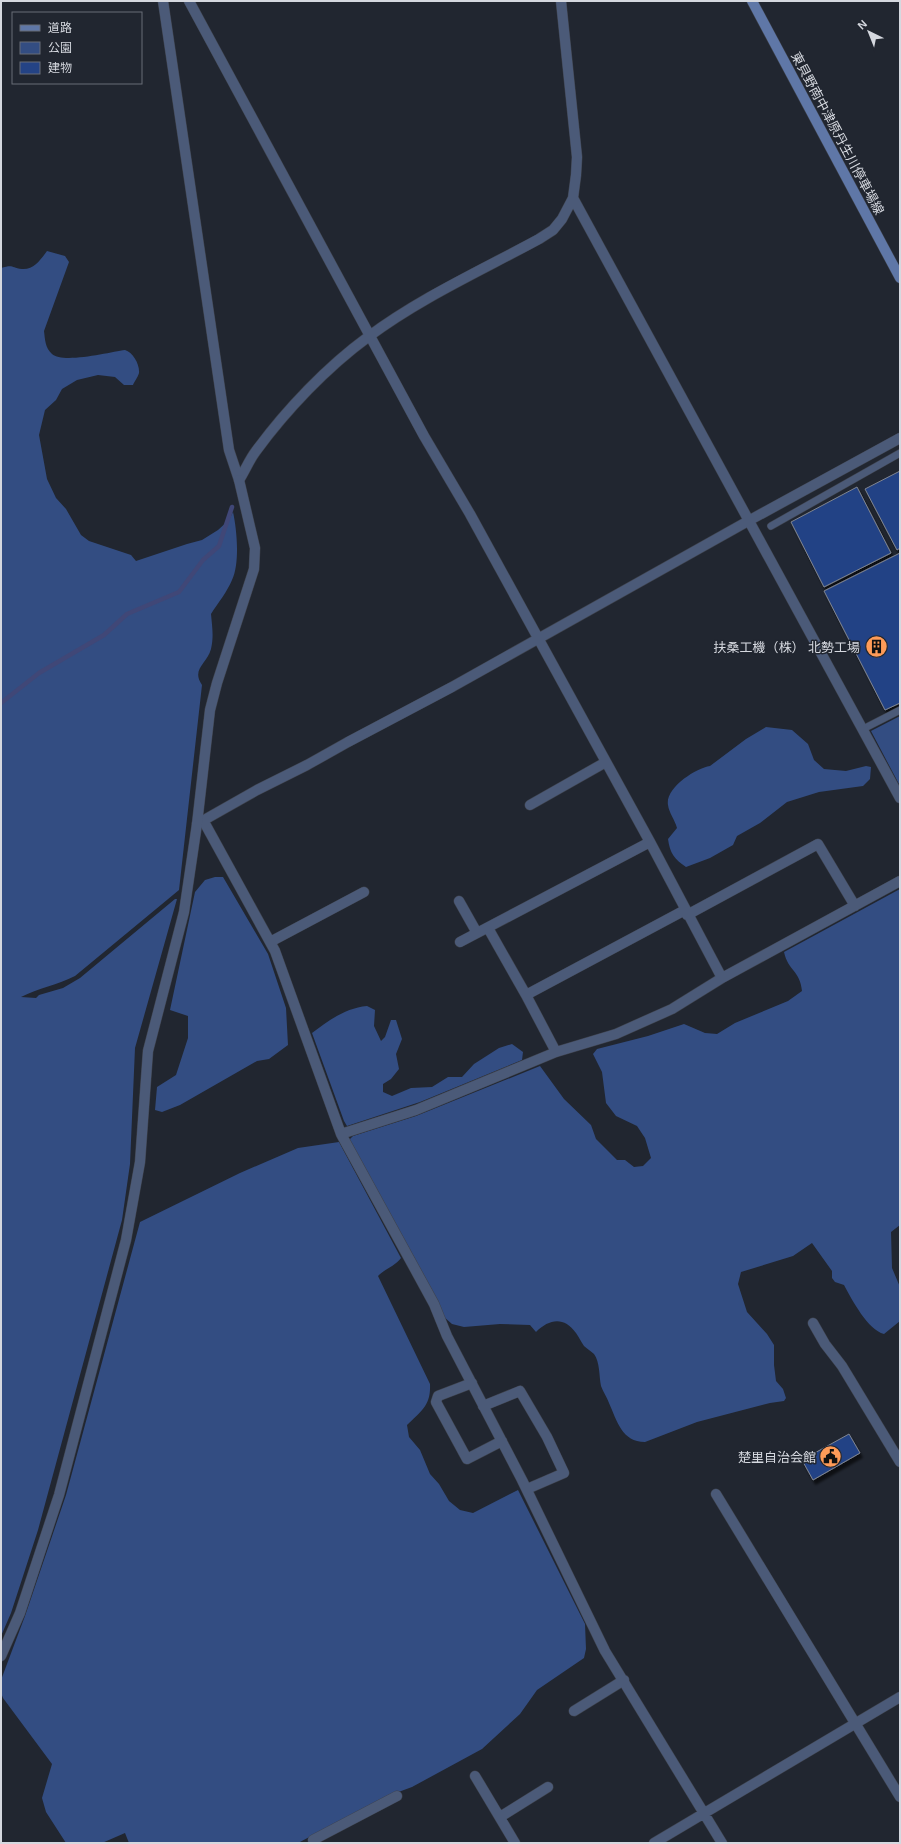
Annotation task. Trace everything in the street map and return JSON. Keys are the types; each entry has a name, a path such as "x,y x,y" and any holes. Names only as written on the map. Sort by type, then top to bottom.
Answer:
{"main road":[{"name":"東貝野南中津原丹生川停車場線","path":"752,1 900,278"}],"street":[{"path":"1,1656 20,1613 60,1494 126,1240 140,1162 148,1051 184,912 200,822 210,710 217,683 254,570 254,548 239,480 229,450 163,1"},
{"path":"189,1 369,336 538,637 650,842 686,913 722,978"},
{"path":"239,480 255,452 303,396 344,356 369,336 422,303 552,230 562,219 573,198 576,157 561,1"},
{"path":"573,198 750,520 900,798"},
{"path":"200,822 257,790 307,766 348,742 452,687 538,637 900,438"},
{"path":"530,805 606,762"},
{"path":"200,822 275,950 341,1134 434,1304 447,1336 527,1489 606,1651 722,1843"},
{"path":"460,942 650,842"},
{"path":"526,995 818,844 855,906"},
{"path":"341,1134 416,1110 556,1052 616,1034 672,1009 722,978 900,881"},
{"path":"270,942 364,892"},
{"path":"459,902 477,934"},
{"path":"488,928 556,1052"},
{"path":"813,1323 825,1344 842,1366 900,1462"},
{"path":"472,1383 438,1396 436,1402 467,1458 502,1441"},
{"path":"483,1406 520,1391 547,1437 564,1473 527,1489"},
{"path":"716,1494 900,1797"},
{"path":"574,1711 624,1680"},
{"path":"654,1843 900,1697"},
{"path":"475,1776 515,1843"},
{"path":"500,1817 548,1787"},
{"path":"315,1843 313,1840 397,1796"}],"lane":[{"path":"771,526 900,453"},
{"path":"863,730 900,710"}],"green space":[{"path":"47,251 65,256 69,262 44,331 46,343 50,352 58,357 76,358 125,350 131,353 139,370 133,385 124,385 115,377 98,375 77,380 62,389 56,400 45,410 39,435 47,479 56,498 66,509 81,535 89,541 131,555 136,561 202,540 218,530 229,520 233,512 237,537 237,556 235,573 232,580 211,614 213,635 211,649 198,675 202,685 179,890 75,976 21,997 36,998 39,995 63,988 80,978 175,899 177,899 135,1048 130,1164 122,1220 38,1530 11,1613 1,1636 1,268 10,266 18,269 30,268 37,263"},
{"path":"900,716 900,786 871,731"},
{"path":"766,727 792,730 808,744 814,760 824,769 846,771 866,766 871,767 870,779 863,786 819,792 787,802 760,823 737,836 733,845 710,858 686,867 678,861 671,852 668,839 677,828 668,805 668,799 671,792 690,775 710,766 746,739"},
{"path":"215,877 223,877 268,954 286,1008 288,1045 269,1059 257,1061 180,1105 162,1112 155,1110 157,1087 176,1075 188,1038 188,1016 170,1010 195,892 205,880"},
{"path":"900,889 900,1225 891,1232 892,1268 900,1287 900,1321 884,1334 872,1327 861,1314 844,1285 835,1282 832,1278 832,1271 812,1243 793,1256 741,1272 738,1284 747,1312 767,1334 774,1345 776,1381 783,1389 786,1398 784,1401 770,1403 697,1422 645,1442 637,1441 631,1438 621,1429 601,1386 596,1357 584,1346 576,1333 567,1324 556,1321 551,1322 536,1332 530,1325 500,1324 464,1327 452,1324 444,1317 439,1304 349,1140 353,1136 416,1116 540,1066 564,1099 591,1125 596,1139 617,1160 625,1160 634,1167 643,1166 651,1158 645,1138 637,1126 616,1116 606,1103 602,1072 593,1054 597,1049 648,1036 684,1024 705,1033 717,1034 735,1023 788,1001 802,991 799,979 788,963 784,952"},
{"path":"367,1006 375,1010 374,1026 381,1041 385,1037 391,1020 396,1020 402,1039 396,1054 399,1069 391,1079 383,1084 383,1092 392,1096 411,1088 432,1087 448,1077 462,1077 474,1064 499,1048 512,1044 523,1052 522,1060 420,1102 347,1126 312,1033 331,1019 345,1012"},
{"path":"339,1142 401,1258 378,1276 430,1384 430,1392 427,1403 421,1412 407,1425 409,1437 420,1450 430,1474 439,1484 449,1501 460,1510 473,1513 518,1490 585,1624 586,1649 584,1658 537,1690 520,1714 482,1749 412,1787 385,1797 298,1843 129,1843 125,1833 102,1843 66,1843 46,1812 42,1798 52,1764 3,1698 1,1693 1,1680 25,1616 66,1495 140,1222 240,1173 298,1148"}],"building":[{"path":"900,471 900,548 897,550 865,489"},
{"path":"857,487 891,553 824,587 791,522"},
{"name":"扶桑工機（株） 北勢工場","path":"900,553 900,703 885,710 824,591"},
{"name":"楚里自治会館","path":"849,1434 860,1453 813,1480 802,1460"}],"waterway":[{"path":"1,703 39,673 104,635 127,614 179,592 203,560 219,546 232,507"}],"place":[{"name":"扶桑工機（株） 北勢工場","path":"876,647"},
{"name":"楚里自治会館","path":"831,1457"}]}
